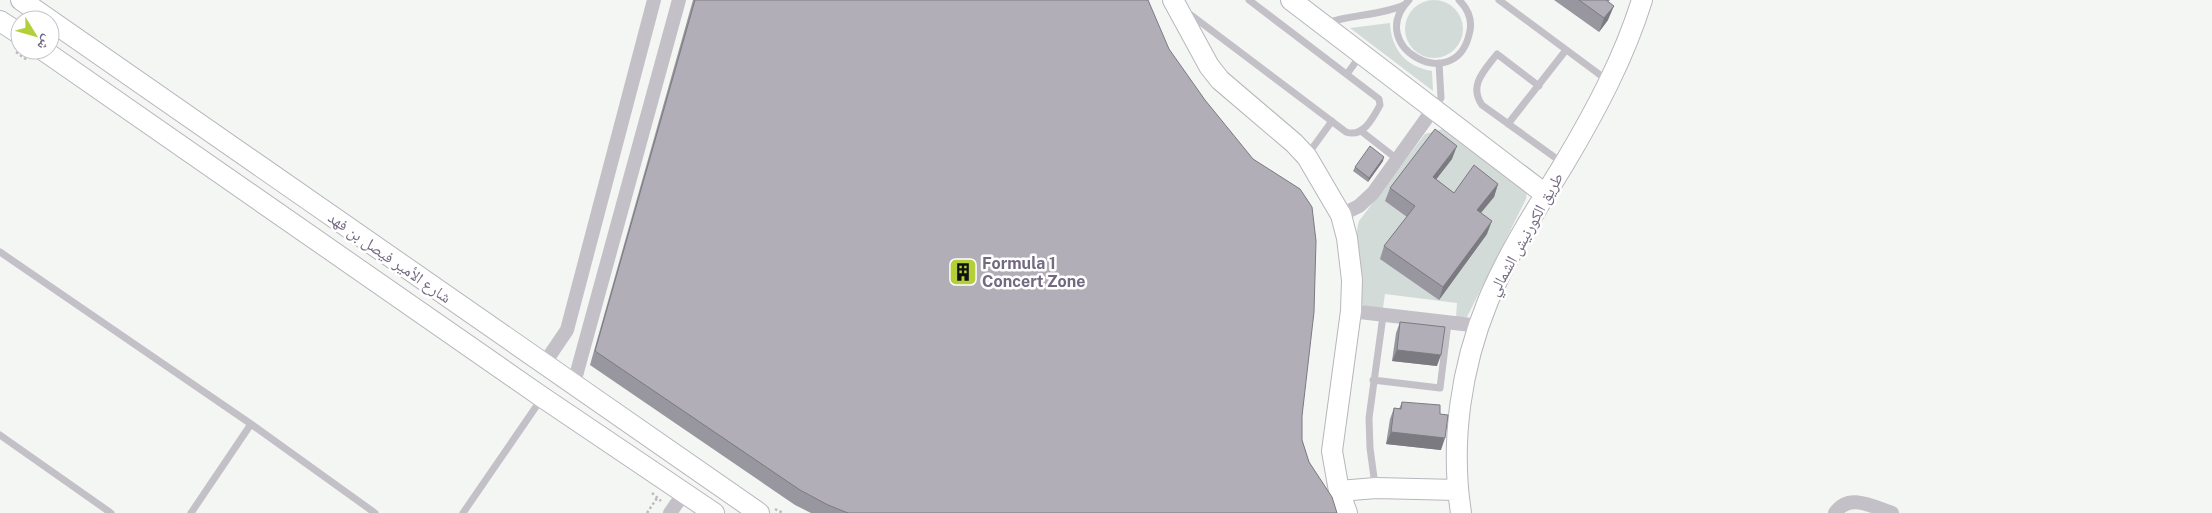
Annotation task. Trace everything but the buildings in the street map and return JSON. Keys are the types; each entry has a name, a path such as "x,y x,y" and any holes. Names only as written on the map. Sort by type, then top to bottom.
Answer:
{"main road":[{"name":"شارع الأمير فيصل بن فهد","path":"22,0 758,513"},
{"path":"1290,0 1545,194"},
{"name":"طريق الكورنيش الشمالي","path":"1461,513 1457,490 1459,421 1464,384 1480,326 1497,282 1609,82 1625,49 1642,0"},
{"path":"1173,1 1196,46 1220,80 1274,124 1306,157 1341,214 1347,238 1352,280 1351,311 1332,451 1339,491 1346,513"},
{"name":"شارع الأمير فيصل بن فهد","path":"57,60 316,238 542,397 714,513"},
{"path":"105,93 121,68"},
{"path":"316,238 332,216"},
{"path":"1339,491 1376,488 1457,490"}],"street":[{"path":"544,364 566,330 654,0"},
{"path":"574,383 678,0"},
{"path":"1341,214 1359,206 1373,193 1434,108"},
{"path":"1351,311 1480,326"},
{"path":"670,513 684,493"},
{"path":"1835,513 1840,505 1853,500 1892,513"}],"lane":[{"path":"1173,1 1346,132 1352,134 1361,131 1380,105 1379,100 1249,0"},
{"path":"1406,3 1399,16 1397,28 1399,39 1414,58 1426,63 1438,63 1456,56 1468,42 1471,29 1470,17 1459,0"},
{"path":"1500,0 1609,82"},
{"path":"1323,24 1342,17 1395,9 1406,3"},
{"path":"1508,124 1566,50"},
{"path":"1347,74 1362,54"},
{"path":"1539,86 1497,54 1477,80 1477,97 1482,105 1564,164"},
{"path":"1434,108 1441,98 1438,63"},
{"path":"1306,157 1332,122"},
{"path":"1361,131 1397,159"},
{"path":"0,252 251,424 375,513"},
{"path":"1376,488 1369,434 1373,380 1383,316"},
{"path":"1373,380 1440,388 1448,323"},
{"path":"462,513 542,397"},
{"path":"191,513 251,424"},
{"path":"0,435 111,513"}],"path":[{"path":"647,513 657,498"}],"shaded area":[{"path":"1434,0 1450,5 1458,13 1463,29 1458,45 1450,53 1434,58 1418,53 1410,45 1405,29 1410,13 1418,5"},
{"path":"1390,23 1393,41 1402,55 1415,65 1432,71 1433,91 1350,28"},
{"path":"1443,129 1451,130 1527,192 1526,199 1467,317 1456,317 1457,303 1385,294 1383,308 1365,307 1362,304 1361,268 1357,239 1359,221 1425,134"}],"place":[{"name":"Formula 1 Concert Zone","path":"963,272"}]}
